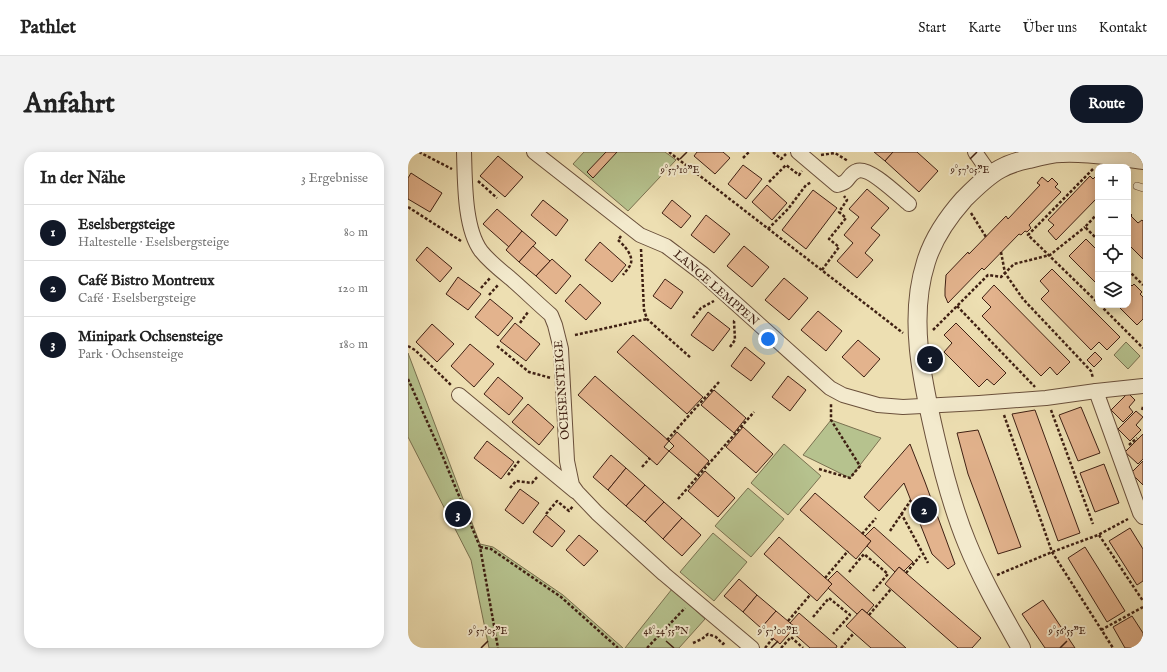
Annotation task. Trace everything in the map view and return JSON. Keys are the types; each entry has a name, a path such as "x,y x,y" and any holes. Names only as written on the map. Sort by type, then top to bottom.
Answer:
{"street":[{"name":"OCHSENSTEIGE","path":"464,152 467,206 474,236 481,251 551,315 553,320 561,349 567,461 572,485 579,495"},
{"name":"LANGE LEMPPEN","path":"534,152 640,235 666,246 703,274 830,388 844,395 878,405 902,408 1046,398 1143,386"},
{"path":"798,152 837,186 845,182 854,172 860,169 866,170 873,174 909,204"},
{"path":"975,152 991,175"},
{"path":"1021,648 984,581 967,542 945,477 928,406 918,345 917,304 925,263 932,246 944,226 974,188 991,175 1010,164 1044,155 1062,153 1105,155 1143,160"},
{"path":"1096,391 1141,515"},
{"name":"OCHSENSTEIGE","path":"459,395 579,495 664,574 752,648"}],"path":[{"path":"419,152 465,173 497,198"},
{"path":"669,152 918,345 988,275 1001,277 1014,264 1050,255 1095,216"},
{"path":"743,158 749,152"},
{"path":"773,152 781,159 787,152"},
{"path":"769,182 786,164 799,175 820,155 835,153 860,169"},
{"path":"1095,300 1028,235 1105,155"},
{"path":"768,230 788,209 806,185 824,175"},
{"path":"822,270 839,247 829,239 846,218 839,212 847,200"},
{"path":"963,201 986,237"},
{"path":"408,207 465,243 481,251"},
{"path":"1084,227 1095,237"},
{"path":"618,240 627,250 631,259 631,264 623,275"},
{"path":"641,248 644,310 647,319 691,358"},
{"path":"1001,252 1005,273 1023,298 1092,371 1096,391"},
{"path":"1130,272 1143,285"},
{"path":"481,288 489,279"},
{"path":"489,295 498,286"},
{"path":"692,318 701,308 713,302"},
{"path":"957,306 1033,385"},
{"path":"1103,308 1143,348"},
{"path":"520,323 527,313"},
{"path":"575,335 647,319"},
{"path":"730,347 735,340 734,321"},
{"path":"408,346 415,350 451,384 459,395"},
{"path":"497,346 529,372 546,377"},
{"path":"408,378 443,457 480,547 498,648"},
{"path":"667,440 719,382"},
{"path":"1046,398 1092,524"},
{"path":"1000,402 1052,552 1114,648"},
{"path":"1143,407 1143,412"},
{"path":"678,499 754,412"},
{"path":"819,469 850,478 860,466 831,420"},
{"path":"642,467 650,458"},
{"path":"508,475 519,461"},
{"path":"510,488 516,481 532,483 537,477"},
{"path":"546,514 557,501 569,511 579,495"},
{"path":"890,531 911,500"},
{"path":"901,513 928,563"},
{"path":"984,581 1141,515"},
{"path":"862,534 876,518"},
{"path":"1098,534 1143,601"},
{"path":"480,547 491,550 561,597 618,648"},
{"path":"825,578 848,551"},
{"path":"850,572 864,554 888,574 872,591"},
{"path":"906,573 920,556"},
{"path":"869,615 891,589"},
{"path":"788,621 810,595"},
{"path":"813,616 829,598 850,615 833,634"},
{"path":"647,648 694,600"},
{"path":"1101,630 1143,607"},
{"path":"841,648 854,633"},
{"path":"693,643 702,639 708,634 716,637 723,644"},
{"path":"781,648 791,637 803,648"},
{"path":"765,648 773,638"}],"green space":[{"path":"584,152 665,152 676,160 628,211 573,164"},
{"path":"1126,342 1140,356 1128,369 1114,355"},
{"path":"408,353 480,544 493,547 563,595 623,648 489,648 471,560 408,437"},
{"path":"831,420 881,438 850,478 803,455"},
{"path":"784,444 821,476 788,515 751,483"},
{"path":"748,488 784,519 751,557 715,526"},
{"path":"713,533 747,562 714,601 680,572"},
{"path":"672,589 705,619 679,648 625,648"}],"building":[{"path":"606,152 617,152 593,178 587,172"},
{"path":"697,152 723,152 730,158 715,174 694,156"},
{"path":"874,152 893,152 885,161"},
{"path":"893,152 917,152 938,171 919,192 885,161"},
{"path":"498,156 523,177 505,197 480,176"},
{"path":"743,165 762,179 746,199 728,184"},
{"path":"411,173 442,193 430,212 408,199 408,178"},
{"path":"1090,176 1093,179 1095,177 1095,200 1056,240 1048,231 1054,225 1048,220"},
{"path":"1042,177 1048,182 1052,178 1058,184 1055,187 1061,192 1029,225 1031,228 1027,232 1025,231 1021,235 1019,234 984,270 982,268 948,303 945,296 946,275 1006,216 1008,219 1040,185 1037,183"},
{"path":"767,185 787,203 772,220 752,202"},
{"path":"867,189 889,208 871,228 880,235 865,253 873,260 857,278 837,261 853,243 844,235 859,217 849,209"},
{"path":"813,190 837,208 806,249 782,230"},
{"path":"543,200 568,220 556,236 531,215"},
{"path":"672,200 691,216 681,228 662,213"},
{"path":"497,209 522,231 509,247 483,224"},
{"path":"706,215 730,234 714,253 691,235"},
{"path":"1131,216 1138,223 1142,220 1143,221 1143,259 1131,247"},
{"path":"522,231 536,243 519,262 506,250"},
{"path":"1086,239 1095,248 1095,282 1069,256"},
{"path":"600,242 626,265 612,282 585,260"},
{"path":"533,246 550,261 536,276 519,262"},
{"path":"744,246 769,267 752,287 727,266"},
{"path":"427,247 452,268 440,282 416,260"},
{"path":"552,259 571,276 556,294 536,276"},
{"path":"1052,269 1120,337 1107,350 1099,342 1091,350 1041,299 1049,291 1040,281"},
{"path":"458,277 481,294 468,310 446,294"},
{"path":"784,278 808,298 789,320 765,300"},
{"path":"665,279 683,292 671,309 653,296"},
{"path":"580,284 601,303 586,320 565,301"},
{"path":"1134,284 1142,292 1140,294 1143,297 1143,319 1137,325 1120,308 1131,308 1131,285 1132,286"},
{"path":"994,285 1070,362 1057,375 1050,367 1041,376 982,316 991,307 982,298"},
{"path":"490,299 513,318 498,336 475,317"},
{"path":"818,311 842,331 826,351 801,330"},
{"path":"708,312 730,329 713,351 691,335"},
{"path":"515,323 540,344 526,361 500,341"},
{"path":"956,323 1006,373 994,385 987,379 979,387 944,352 952,343 944,335"},
{"path":"432,324 454,344 437,362 416,342"},
{"path":"633,335 703,397 687,414 617,352"},
{"path":"858,340 880,359 864,377 842,357"},
{"path":"470,344 494,364 474,387 451,366"},
{"path":"745,347 765,363 751,381 731,366"},
{"path":"1095,352 1102,359 1094,367 1087,360"},
{"path":"595,376 669,441 664,447 669,451 657,465 578,395"},
{"path":"788,376 806,390 790,411 772,397"},
{"path":"498,377 523,398 509,415 484,394"},
{"path":"714,390 746,418 734,433 701,405"},
{"path":"1128,393 1135,400 1129,407 1133,412 1123,422 1111,410"},
{"path":"528,404 554,427 539,445 512,422"},
{"path":"1081,407 1100,453 1078,461 1059,415"},
{"path":"1035,410 1080,533 1058,541 1012,414"},
{"path":"1136,411 1143,417 1136,425 1141,430 1130,441 1118,429"},
{"path":"743,427 773,454 756,473 726,447"},
{"path":"978,430 1021,547 998,554 968,474 957,433"},
{"path":"677,432 709,461 697,475 669,451 674,446 669,441"},
{"path":"1143,434 1143,459 1138,464 1125,452"},
{"path":"487,441 514,462 501,479 474,458"},
{"path":"910,444 955,564 948,569 932,554 904,483 879,511 864,497"},
{"path":"611,455 626,468 608,490 593,477"},
{"path":"1143,461 1143,485 1131,473"},
{"path":"1104,464 1119,503 1095,512 1080,473"},
{"path":"626,468 645,485 626,506 608,490"},
{"path":"705,471 735,498 718,517 688,491"},
{"path":"645,485 664,502 645,522 626,506"},
{"path":"520,489 539,503 523,524 505,510"},
{"path":"815,493 871,541 856,559 800,510"},
{"path":"664,502 682,518 663,539 645,522"},
{"path":"546,515 565,531 552,547 533,532"},
{"path":"682,518 701,535 682,556 663,539"},
{"path":"874,527 913,562 904,571 899,567 895,572 867,546 871,541 865,536"},
{"path":"1130,528 1143,549 1143,581 1137,585 1109,541"},
{"path":"579,535 598,551 584,566 566,550"},
{"path":"779,537 832,584 817,601 764,554"},
{"path":"1085,547 1125,611 1107,622 1068,558"},
{"path":"899,567 981,638 972,648 958,648 885,584"},
{"path":"837,571 874,605 867,613 862,609 857,614 828,588 832,584 828,580"},
{"path":"739,579 757,595 743,612 724,596"},
{"path":"757,595 776,611 761,628 743,612"},
{"path":"1043,600 1075,648 1045,648 1022,614"},
{"path":"862,609 906,648 871,648 846,626"},
{"path":"776,611 795,627 780,644 761,628"},
{"path":"799,613 837,646 836,648 810,648 791,631 795,627 790,623"},
{"path":"1132,616 1143,633 1143,648 1125,648 1113,627"}],"place":[{"name":"Eselsbergsteige","path":"930,359"},
{"name":"Café Bistro Montreux","path":"924,510"},
{"name":"Minipark Ochsensteige","path":"458,514"}]}
